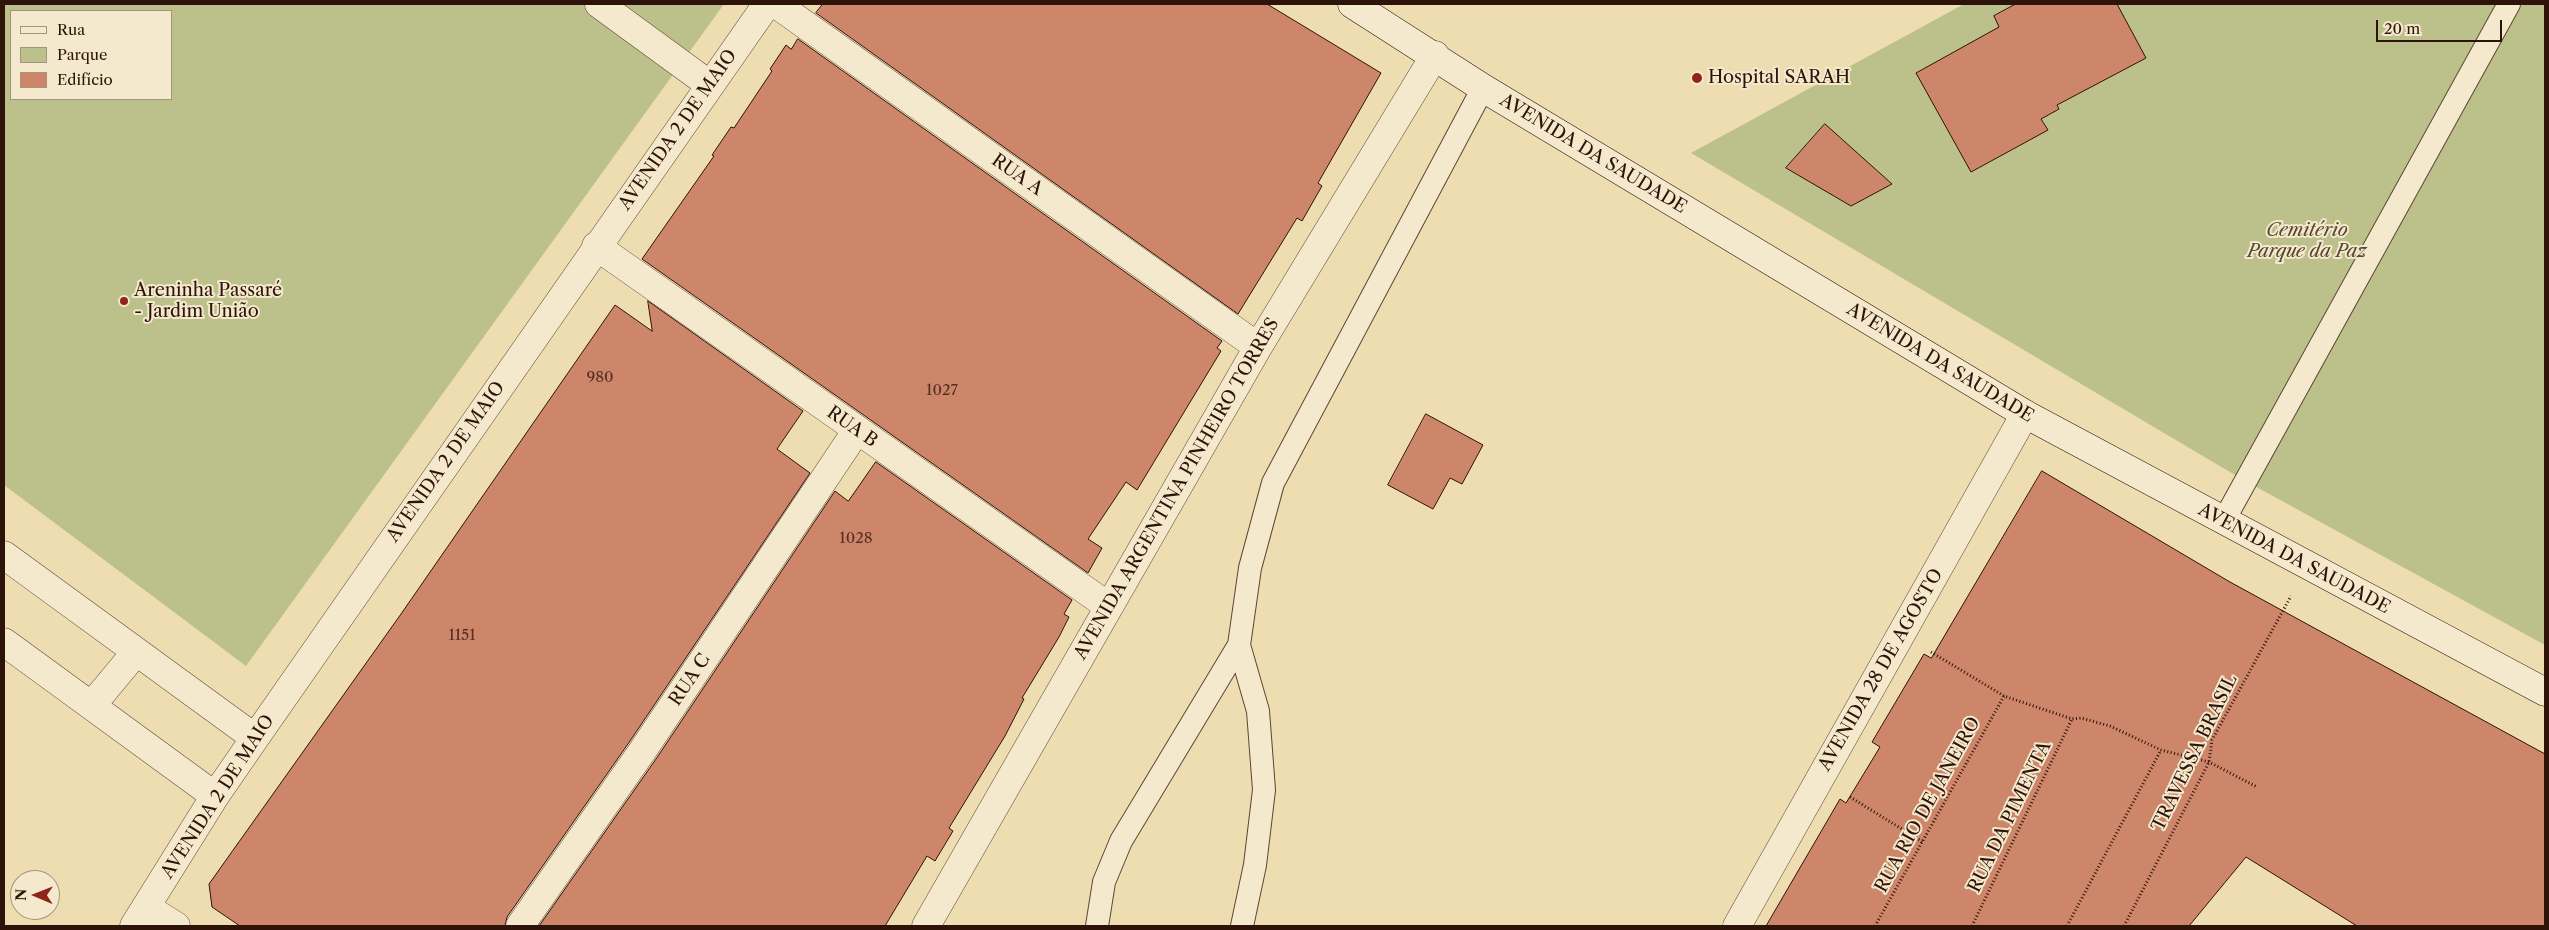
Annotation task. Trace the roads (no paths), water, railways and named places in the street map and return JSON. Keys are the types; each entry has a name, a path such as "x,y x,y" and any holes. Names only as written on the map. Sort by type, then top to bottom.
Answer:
{"street":[{"path":"598,4 710,84"},
{"name":"AVENIDA 2 DE MAIO","path":"140,917 215,796 596,246 767,4"},
{"name":"RUA A","path":"776,4 1258,347"},
{"name":"AVENIDA DA SAUDADE","path":"1352,4 1435,55 1483,88 2024,414 2306,567 2545,692"},
{"name":"AVENIDA ARGENTINA PINHEIRO TORRES","path":"926,926 1258,347 1435,55"},
{"name":"RUA B","path":"596,246 1108,606"},
{"name":"AVENIDA 28 DE AGOSTO","path":"1737,926 1902,635 2024,414"},
{"name":"RUA C","path":"520,926 643,750 857,430"},
{"path":"4,555 255,738"},
{"path":"4,642 215,796"},
{"path":"92,706 136,652"},
{"path":"140,917 176,926"}],"lane":[{"path":"2223,522 2509,4"},
{"path":"1097,926 1104,882 1121,841 1210,696 1238,645 1250,568 1273,483 1483,88"},
{"path":"1238,645 1258,711 1264,790 1255,865 1242,926"}],"place":[{"name":"Hospital SARAH","path":"1697,78"},
{"name":"Areninha Passaré - Jardim União","path":"124,301"}],"park label":[{"name":"Cemitério Parque da Paz","path":"2307,241"}]}
